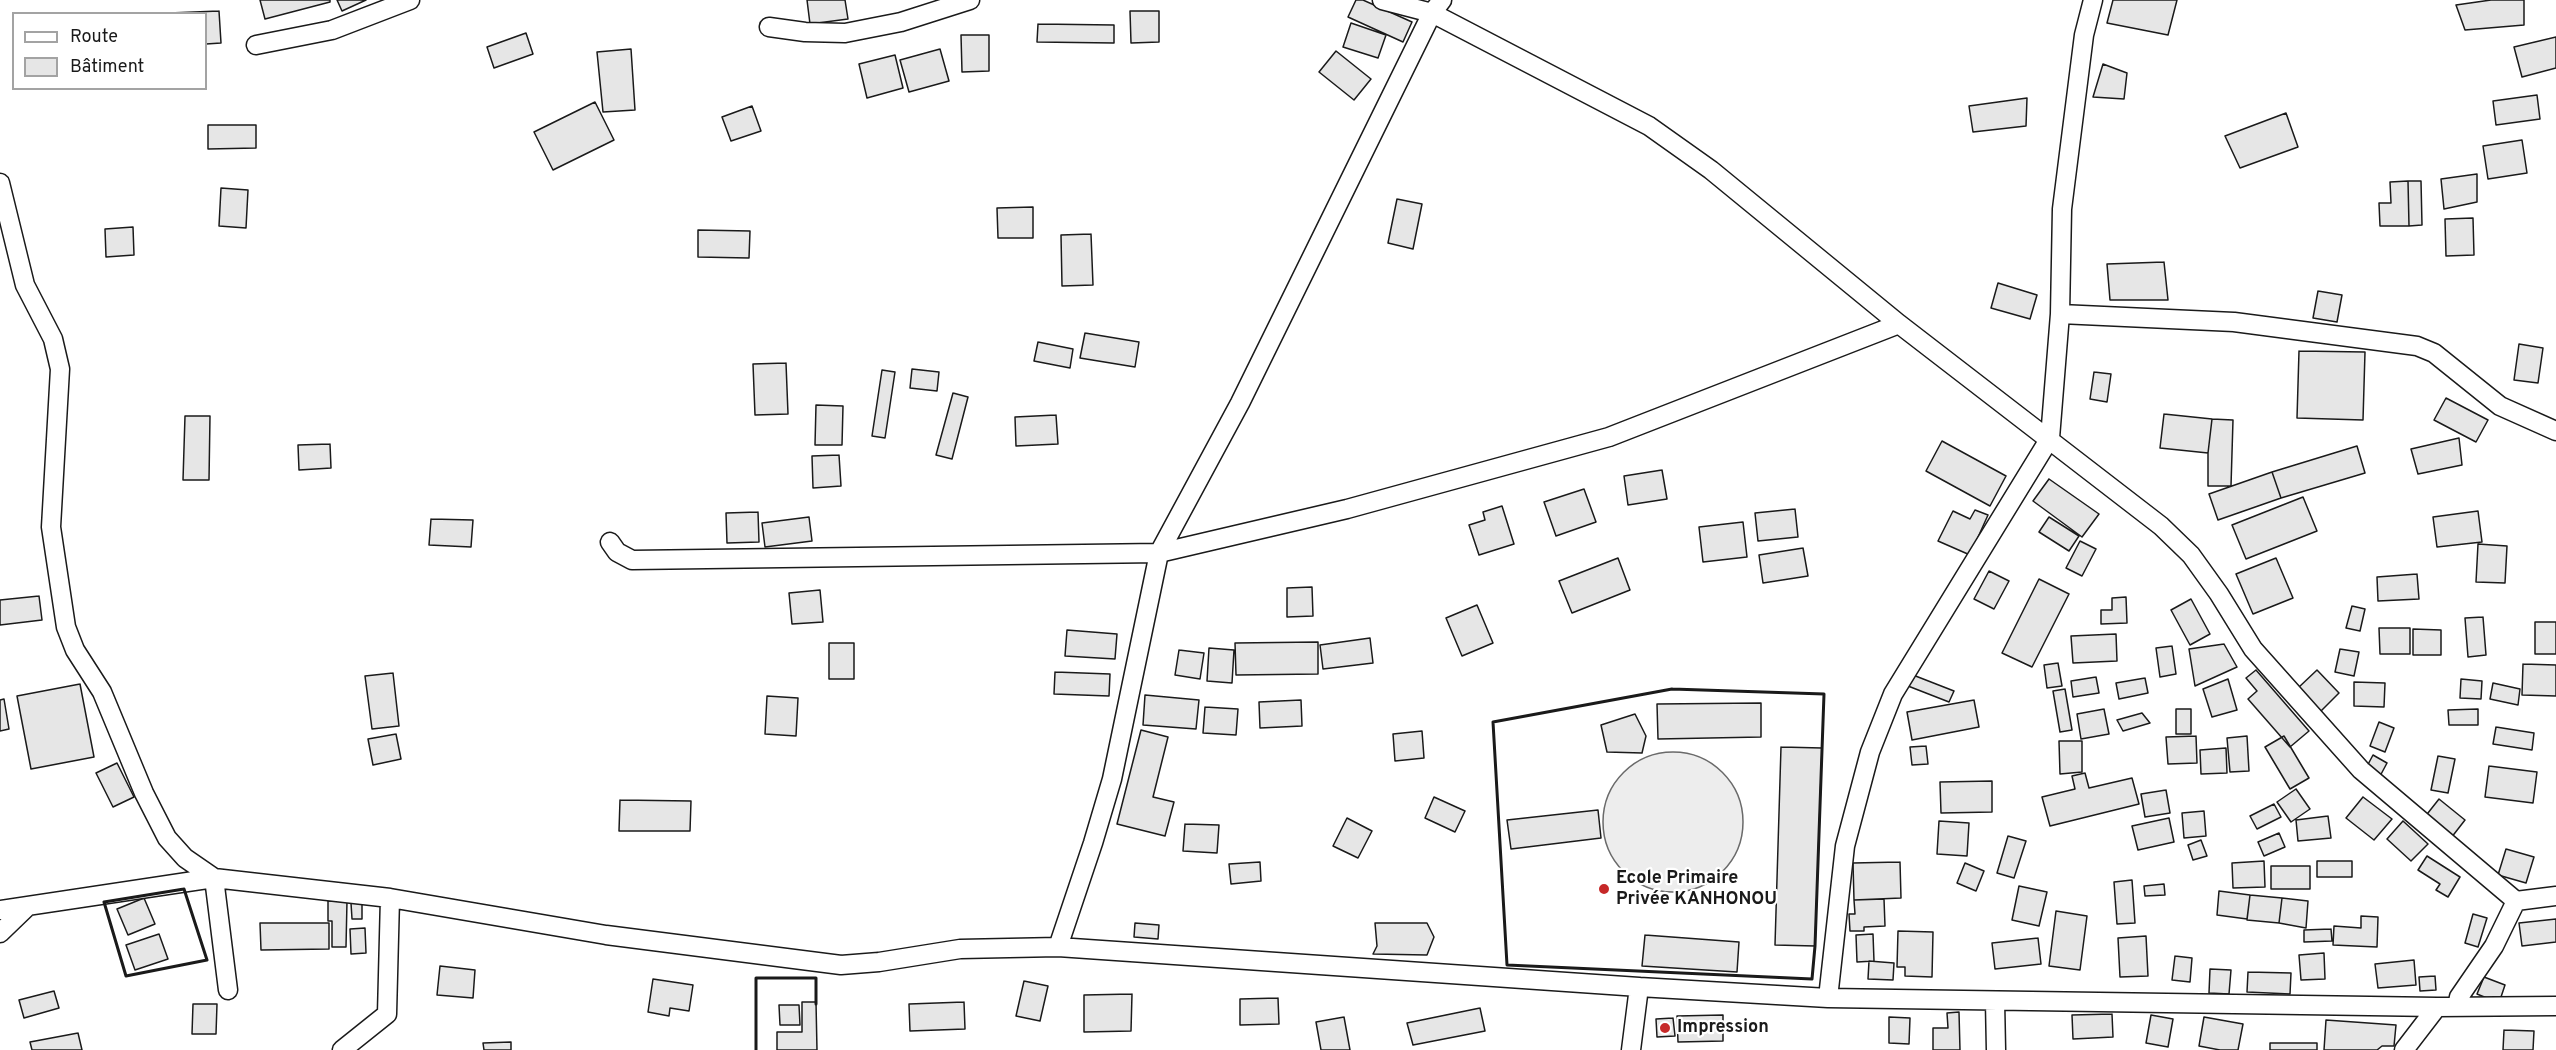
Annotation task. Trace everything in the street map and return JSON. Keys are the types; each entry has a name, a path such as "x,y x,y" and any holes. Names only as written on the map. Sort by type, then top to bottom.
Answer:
{"street":[{"path":"256,45 332,30 410,0"},
{"path":"770,27 805,32 845,33 901,22 970,0"},
{"path":"1382,0 1437,6 1649,126 1711,170 1899,324 2050,438 2161,526 2191,555 2219,594 2253,649 2361,770 2516,901 2556,896"},
{"path":"1828,998 1845,846 1870,752 1893,694 2050,438 2060,314 2062,208 2084,35 2093,0"},
{"path":"1058,947 1094,843 1112,779 1159,553 1240,403 1437,6"},
{"path":"0,183 25,285 53,339 60,369 51,527 66,627 75,650 102,692 144,793 167,838 185,858 214,878 228,990"},
{"path":"2060,314 2234,322 2416,346 2434,353 2500,406 2556,431"},
{"path":"610,542 617,552 632,560 1159,553 1347,509 1609,437 1899,324"},
{"path":"0,910 214,878 390,898 606,935 841,965 879,962 960,949 1058,947 1828,998 2438,1007 2556,1006"},
{"path":"342,1050 387,1014 390,898"},
{"path":"2457,1007 2459,997 2494,946 2516,901"},
{"path":"0,933 28,906"},
{"path":"1631,1050 1639,987"},
{"path":"1995,1001 1995,1050"},
{"path":"2404,1050 2438,1007"}],"shaded area":[{"path":"1673,752 1700,758 1712,764 1722,773 1731,783 1737,795 1743,822 1737,849 1731,861 1722,871 1712,880 1700,886 1673,892 1646,886 1634,880 1624,871 1615,861 1609,849 1603,822 1609,795 1615,783 1624,773 1634,764 1646,758"}],"building":[{"path":"260,0 330,0 330,2 265,19"},
{"path":"337,0 366,0 342,11"},
{"path":"807,0 845,0 848,19 810,24"},
{"path":"1356,0 1363,0 1412,22 1403,42 1348,17"},
{"path":"2113,0 2177,0 2168,35 2107,23"},
{"path":"2491,0 2524,0 2524,25 2465,30 2456,5"},
{"path":"219,11 221,43 207,44 207,12 194,12"},
{"path":"1130,11 1159,11 1159,42 1131,43"},
{"path":"1351,23 1386,35 1378,58 1343,47"},
{"path":"1038,24 1114,25 1114,43 1037,42"},
{"path":"526,33 533,54 494,68 487,47"},
{"path":"961,35 989,35 989,71 962,72"},
{"path":"2556,37 2556,68 2522,77 2514,47"},
{"path":"631,49 635,110 603,112 597,52"},
{"path":"940,49 949,81 909,92 900,60"},
{"path":"1336,51 1371,79 1354,100 1319,72"},
{"path":"895,55 903,88 867,98 859,64"},
{"path":"2103,64 2127,73 2124,99 2093,97"},
{"path":"2537,95 2540,119 2496,125 2493,101"},
{"path":"2027,98 2026,126 1973,132 1969,106"},
{"path":"595,102 614,140 553,170 534,132"},
{"path":"752,106 761,131 731,141 722,117"},
{"path":"2286,113 2298,147 2240,168 2225,136"},
{"path":"208,125 256,125 256,148 208,149"},
{"path":"2522,140 2527,173 2488,179 2483,146"},
{"path":"2477,174 2477,202 2444,209 2441,179"},
{"path":"2408,181 2421,181 2422,225 2409,226"},
{"path":"2408,181 2409,226 2380,226 2379,203 2391,203 2390,182"},
{"path":"221,188 248,190 246,228 219,226"},
{"path":"1397,199 1422,204 1413,249 1388,243"},
{"path":"1033,207 1033,238 998,238 997,208"},
{"path":"2473,218 2474,255 2446,256 2445,219"},
{"path":"133,227 134,255 106,257 105,229"},
{"path":"698,230 750,231 749,258 698,257"},
{"path":"1091,234 1093,285 1062,286 1061,235"},
{"path":"2164,262 2168,300 2110,300 2107,264"},
{"path":"1998,283 2037,295 2030,319 1991,308"},
{"path":"2318,291 2342,295 2337,322 2313,318"},
{"path":"1085,333 1139,342 1135,367 1080,358"},
{"path":"1038,342 1073,349 1070,368 1034,361"},
{"path":"2519,344 2543,348 2538,383 2514,380"},
{"path":"2299,351 2365,352 2363,420 2297,418"},
{"path":"786,363 788,414 755,415 753,364"},
{"path":"912,369 939,372 937,391 910,388"},
{"path":"882,370 895,372 885,438 872,436"},
{"path":"2094,372 2111,374 2107,402 2090,399"},
{"path":"953,393 968,397 952,459 936,455"},
{"path":"2446,398 2488,420 2476,442 2434,420"},
{"path":"816,405 843,406 842,445 815,445"},
{"path":"2164,414 2212,419 2208,453 2160,448"},
{"path":"1056,415 1058,444 1016,446 1015,417"},
{"path":"185,416 210,416 209,480 183,480"},
{"path":"2212,419 2233,420 2231,486 2208,486 2208,453"},
{"path":"2459,438 2462,465 2418,474 2411,449"},
{"path":"1942,441 2006,476 1990,506 1926,471"},
{"path":"330,444 331,468 299,470 298,445"},
{"path":"2357,446 2365,473 2281,498 2272,472"},
{"path":"839,455 841,486 813,488 812,456"},
{"path":"1662,470 1667,499 1628,505 1624,476"},
{"path":"2272,472 2281,498 2218,520 2209,494"},
{"path":"2049,479 2099,514 2082,537 2033,501"},
{"path":"1584,489 1596,522 1556,536 1544,502"},
{"path":"2303,497 2317,531 2246,559 2232,525"},
{"path":"1502,506 1514,544 1479,555 1469,525 1485,520 1483,512"},
{"path":"1795,509 1798,537 1758,541 1755,513"},
{"path":"1975,510 1988,515 1970,555 1938,541 1953,511 1970,519"},
{"path":"2478,511 2482,542 2437,547 2433,517"},
{"path":"758,512 759,542 727,543 726,513"},
{"path":"809,517 812,541 765,547 762,523"},
{"path":"2049,517 2079,536 2069,551 2039,532"},
{"path":"431,519 473,520 471,547 429,545"},
{"path":"1743,522 1747,557 1703,562 1699,527"},
{"path":"2080,541 2096,549 2082,576 2066,568"},
{"path":"2478,544 2507,546 2505,583 2476,582"},
{"path":"1803,548 1808,576 1763,583 1759,555"},
{"path":"1618,558 1630,590 1572,613 1559,581"},
{"path":"2276,558 2293,598 2253,614 2236,574"},
{"path":"1989,571 2009,581 1994,609 1974,599"},
{"path":"2417,574 2419,599 2378,601 2377,577"},
{"path":"2039,579 2069,594 2032,667 2002,653"},
{"path":"1312,587 1313,616 1287,617 1287,588"},
{"path":"820,590 823,622 792,624 789,593"},
{"path":"39,596 42,620 0,625 0,600"},
{"path":"2126,597 2127,623 2101,624 2101,610 2112,610 2112,598"},
{"path":"2191,599 2210,634 2190,645 2171,610"},
{"path":"1477,605 1493,643 1462,656 1446,618"},
{"path":"2352,606 2365,609 2360,631 2346,628"},
{"path":"2483,617 2486,655 2468,657 2465,618"},
{"path":"2535,622 2556,622 2556,654 2535,654"},
{"path":"2379,628 2410,628 2410,654 2380,654"},
{"path":"2413,629 2441,630 2441,655 2413,655"},
{"path":"1067,630 1117,634 1115,659 1065,656"},
{"path":"2116,634 2117,661 2073,663 2071,636"},
{"path":"1370,638 1373,663 1323,669 1320,645"},
{"path":"1318,642 1318,674 1236,675 1235,643"},
{"path":"829,643 854,643 854,679 829,679"},
{"path":"2224,644 2237,667 2195,686 2189,649"},
{"path":"2172,646 2176,674 2160,677 2156,648"},
{"path":"1209,648 1234,650 1232,683 1207,681"},
{"path":"2340,649 2359,652 2354,676 2335,672"},
{"path":"1179,650 1204,653 1200,679 1175,675"},
{"path":"2058,663 2062,686 2047,688 2044,665"},
{"path":"2523,664 2556,665 2556,696 2522,695"},
{"path":"2256,670 2309,731 2290,747 2248,699 2257,691 2246,678"},
{"path":"2317,670 2339,693 2321,711 2298,688"},
{"path":"1055,672 1110,674 1109,696 1054,694"},
{"path":"393,673 399,726 372,729 365,676"},
{"path":"1913,675 1954,691 1949,702 1908,686"},
{"path":"2096,677 2099,693 2073,697 2071,681"},
{"path":"2145,678 2148,693 2119,699 2116,683"},
{"path":"2228,679 2237,710 2212,717 2203,689"},
{"path":"2461,679 2482,681 2481,699 2460,698"},
{"path":"2354,682 2385,683 2384,707 2354,706"},
{"path":"2493,683 2520,689 2518,705 2490,699"},
{"path":"80,684 94,757 31,769 17,696"},
{"path":"2065,689 2072,730 2060,732 2053,691"},
{"path":"1145,695 1199,700 1196,729 1143,725"},
{"path":"767,696 798,698 796,736 765,734"},
{"path":"4,699 9,729 0,731 0,700"},
{"path":"1301,700 1302,726 1260,728 1259,702"},
{"path":"1974,700 1979,727 1912,740 1907,712"},
{"path":"1761,703 1761,737 1658,739 1657,704"},
{"path":"1205,707 1238,709 1236,735 1203,733"},
{"path":"2104,709 2109,734 2081,739 2077,714"},
{"path":"2176,709 2191,709 2191,734 2176,734"},
{"path":"2478,709 2478,725 2449,725 2448,710"},
{"path":"2142,713 2150,723 2123,731 2117,720"},
{"path":"1635,714 1646,736 1642,753 1607,752 1601,725"},
{"path":"2379,722 2394,728 2385,752 2370,746"},
{"path":"2496,727 2534,733 2532,750 2493,744"},
{"path":"1141,730 1168,737 1153,797 1174,802 1165,836 1117,824"},
{"path":"1422,731 1424,758 1395,761 1393,734"},
{"path":"396,734 401,759 373,765 368,739"},
{"path":"2196,736 2197,763 2168,764 2166,737"},
{"path":"2247,736 2249,771 2230,772 2227,738"},
{"path":"2284,736 2309,778 2290,789 2265,747"},
{"path":"2059,741 2082,741 2082,772 2060,774"},
{"path":"1926,746 1928,764 1912,765 1910,747"},
{"path":"1781,747 1822,748 1815,946 1775,945"},
{"path":"2226,748 2227,773 2201,774 2200,750"},
{"path":"2373,755 2387,763 2379,778 2365,770"},
{"path":"2438,756 2455,759 2448,793 2431,790"},
{"path":"117,763 134,797 113,807 96,773"},
{"path":"2489,766 2537,772 2533,803 2485,797"},
{"path":"2085,773 2089,788 2132,778 2139,804 2050,826 2042,797 2075,789 2072,776"},
{"path":"1992,781 1992,812 1941,813 1940,782"},
{"path":"2296,789 2310,809 2291,822 2277,802"},
{"path":"2166,790 2170,813 2145,817 2141,794"},
{"path":"1434,797 1465,811 1455,832 1425,818"},
{"path":"2363,797 2392,819 2374,840 2346,818"},
{"path":"2439,799 2465,820 2451,838 2424,818"},
{"path":"620,800 691,801 690,831 619,831"},
{"path":"2274,804 2281,817 2257,829 2250,816"},
{"path":"1598,810 1601,838 1511,849 1507,820"},
{"path":"2204,811 2206,836 2184,838 2182,813"},
{"path":"2328,816 2331,838 2298,841 2296,820"},
{"path":"1347,818 1372,831 1358,858 1333,846"},
{"path":"2169,818 2174,842 2138,850 2132,826"},
{"path":"1939,821 1969,823 1967,856 1937,854"},
{"path":"2403,821 2428,844 2411,861 2387,839"},
{"path":"1185,824 1219,825 1217,853 1183,851"},
{"path":"2279,833 2285,847 2264,856 2258,842"},
{"path":"2008,836 2026,841 2014,878 1997,873"},
{"path":"2201,840 2207,856 2193,860 2188,845"},
{"path":"2506,849 2534,857 2526,883 2498,875"},
{"path":"2427,856 2460,877 2448,897 2436,890 2440,884 2418,870"},
{"path":"2264,861 2265,887 2233,888 2232,863"},
{"path":"2317,861 2352,861 2352,877 2317,877"},
{"path":"1260,862 1261,881 1231,884 1229,864"},
{"path":"1900,862 1901,898 1854,900 1853,863"},
{"path":"1965,863 1984,871 1976,891 1957,883"},
{"path":"2271,866 2310,866 2310,889 2271,889"},
{"path":"2132,880 2135,923 2117,924 2114,882"},
{"path":"2164,884 2165,895 2145,896 2144,886"},
{"path":"2019,886 2047,892 2039,926 2012,920"},
{"path":"2219,891 2250,895 2247,919 2217,915"},
{"path":"2250,895 2282,898 2279,923 2247,920"},
{"path":"144,898 155,924 128,935 117,909"},
{"path":"2282,898 2308,901 2306,928 2279,923"},
{"path":"1884,899 1885,926 1864,927 1864,931 1850,931 1849,914 1855,914 1854,900"},
{"path":"328,901 347,901 346,947 332,947 332,921 328,921"},
{"path":"362,902 362,919 352,919 351,903"},
{"path":"2056,911 2087,916 2080,970 2049,966"},
{"path":"2473,914 2487,918 2478,947 2465,943"},
{"path":"2361,916 2378,917 2377,947 2333,945 2334,926 2361,928"},
{"path":"2556,919 2556,942 2522,946 2519,923"},
{"path":"260,923 329,923 329,949 261,950"},
{"path":"1135,923 1159,925 1158,939 1134,937"},
{"path":"1375,923 1427,923 1434,937 1427,955 1373,954 1377,946"},
{"path":"365,928 366,953 351,954 350,929"},
{"path":"2331,929 2332,941 2304,942 2304,930"},
{"path":"1898,931 1933,932 1932,977 1905,976 1905,967 1897,967"},
{"path":"159,934 168,959 135,970 126,945"},
{"path":"1873,934 1874,961 1857,962 1856,935"},
{"path":"1645,935 1739,942 1737,972 1642,966"},
{"path":"2146,936 2148,976 2120,977 2118,938"},
{"path":"2038,938 2041,964 1995,969 1992,943"},
{"path":"2324,953 2325,979 2301,980 2299,955"},
{"path":"2175,956 2192,958 2190,982 2172,980"},
{"path":"2414,960 2416,985 2378,988 2375,964"},
{"path":"1869,961 1894,963 1893,980 1868,979"},
{"path":"440,966 475,970 473,998 437,995"},
{"path":"2210,969 2231,970 2229,994 2209,993"},
{"path":"2248,972 2291,973 2290,994 2247,992"},
{"path":"2435,976 2436,990 2420,991 2419,977"},
{"path":"2484,977 2505,985 2499,1003 2477,994"},
{"path":"653,979 693,985 689,1011 670,1008 669,1016 648,1012"},
{"path":"1024,981 1048,986 1040,1021 1016,1016"},
{"path":"54,991 59,1008 24,1018 19,1000"},
{"path":"1132,994 1131,1031 1084,1032 1084,995"},
{"path":"1278,998 1279,1024 1240,1025 1240,999"},
{"path":"802,1002 816,1002 817,1050 777,1050 777,1032 802,1032"},
{"path":"964,1002 965,1029 910,1031 909,1004"},
{"path":"193,1004 217,1004 216,1034 192,1034"},
{"path":"779,1005 799,1005 800,1025 780,1025"},
{"path":"1480,1008 1485,1031 1413,1045 1407,1023"},
{"path":"1959,1012 1960,1050 1933,1050 1933,1028 1948,1028 1947,1013"},
{"path":"2112,1014 2113,1037 2073,1039 2072,1015"},
{"path":"1723,1015 1723,1041 1678,1042 1677,1016"},
{"path":"2151,1015 2173,1019 2168,1047 2146,1043"},
{"path":"1344,1017 1350,1050 1321,1050 1316,1022"},
{"path":"1889,1017 1910,1018 1909,1044 1889,1043"},
{"path":"2204,1017 2243,1024 2238,1050 2220,1050 2199,1046"},
{"name":"Impression","path":"1673,1018 1675,1036 1657,1037 1656,1019"},
{"path":"2326,1020 2396,1025 2394,1046 2382,1046 2377,1050 2324,1050"},
{"path":"2504,1030 2534,1031 2533,1050 2503,1050"},
{"path":"78,1033 82,1050 32,1050 30,1042"},
{"path":"511,1042 511,1050 484,1050 483,1043"},
{"path":"2270,1043 2317,1043 2317,1050 2270,1050"}],"wall":[{"path":"1672,689 1824,694 1812,979 1507,965 1493,722 1672,689"},
{"path":"184,889 207,960 126,976 104,902 184,889"},
{"path":"756,1050 756,978 816,978 816,1004"}],"place":[{"name":"Ecole Primaire Privée KANHONOU","path":"1604,889"},
{"name":"Impression","path":"1665,1028"}]}
